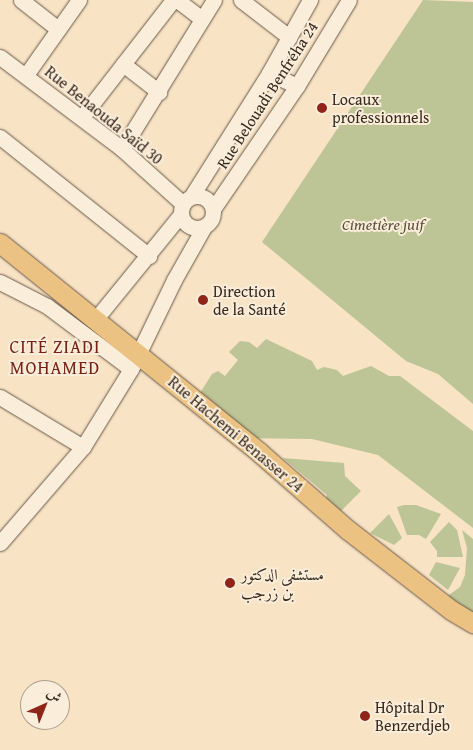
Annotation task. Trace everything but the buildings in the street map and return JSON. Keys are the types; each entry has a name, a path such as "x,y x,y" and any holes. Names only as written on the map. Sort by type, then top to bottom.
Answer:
{"main road":[{"name":"Rue Hachemi Benasser 24","path":"0,243 95,320 135,362 451,610 473,623"}],"street":[{"path":"21,0 58,29"},
{"path":"26,75 79,0"},
{"path":"82,117 175,0 202,19"},
{"path":"122,149 159,92 214,0"},
{"path":"241,0 289,37"},
{"name":"Rue Belouadi Benfréha 24","path":"95,320 149,256 185,205 269,73 310,0"},
{"name":"Rue Belouadi Benfréha 24","path":"213,209 297,86 349,0"},
{"name":"Rue Benaouda Saïd 30","path":"0,57 82,117 122,149 185,205"},
{"path":"123,64 159,92"},
{"path":"269,73 297,86"},
{"path":"0,137 149,256"},
{"path":"0,543 84,447 135,362 174,280 204,227 212,220 213,209 202,196 185,205 189,226 204,227"},
{"path":"0,282 46,306 135,362"},
{"path":"0,397 84,447"}],"green space":[{"name":"Cimetière juif","path":"423,0 473,2 473,404 438,374 406,361 262,242"},
{"path":"266,339 312,361 317,370 324,367 337,370 343,376 371,366 389,376 400,376 473,431 473,528 378,455 312,439 245,438 200,393 212,374 218,371 225,376 238,360 229,352 240,341 249,342 257,348"},
{"path":"283,458 344,463 345,476 361,491 339,513 326,502 327,495"},
{"path":"416,505 441,514 426,539 419,535 407,535 397,507"},
{"path":"389,514 402,538 394,545 370,533"},
{"path":"449,522 457,530 463,557 437,557 437,551 430,542"},
{"path":"462,530 473,539 473,613 445,598 460,587 465,575 467,548"},
{"path":"436,562 460,568 448,590 429,575"}],"place":[{"name":"Locaux professionnels","path":"322,108"},
{"name":"Direction de la Santé","path":"203,300"},
{"name":"مستشفى الدكتور بن زرجب","path":"230,583"},
{"name":"Hôpital Dr Benzerdjeb","path":"365,716"}],"district":[{"name":"CITÉ ZIADI MOHAMED","path":"55,358"}]}
